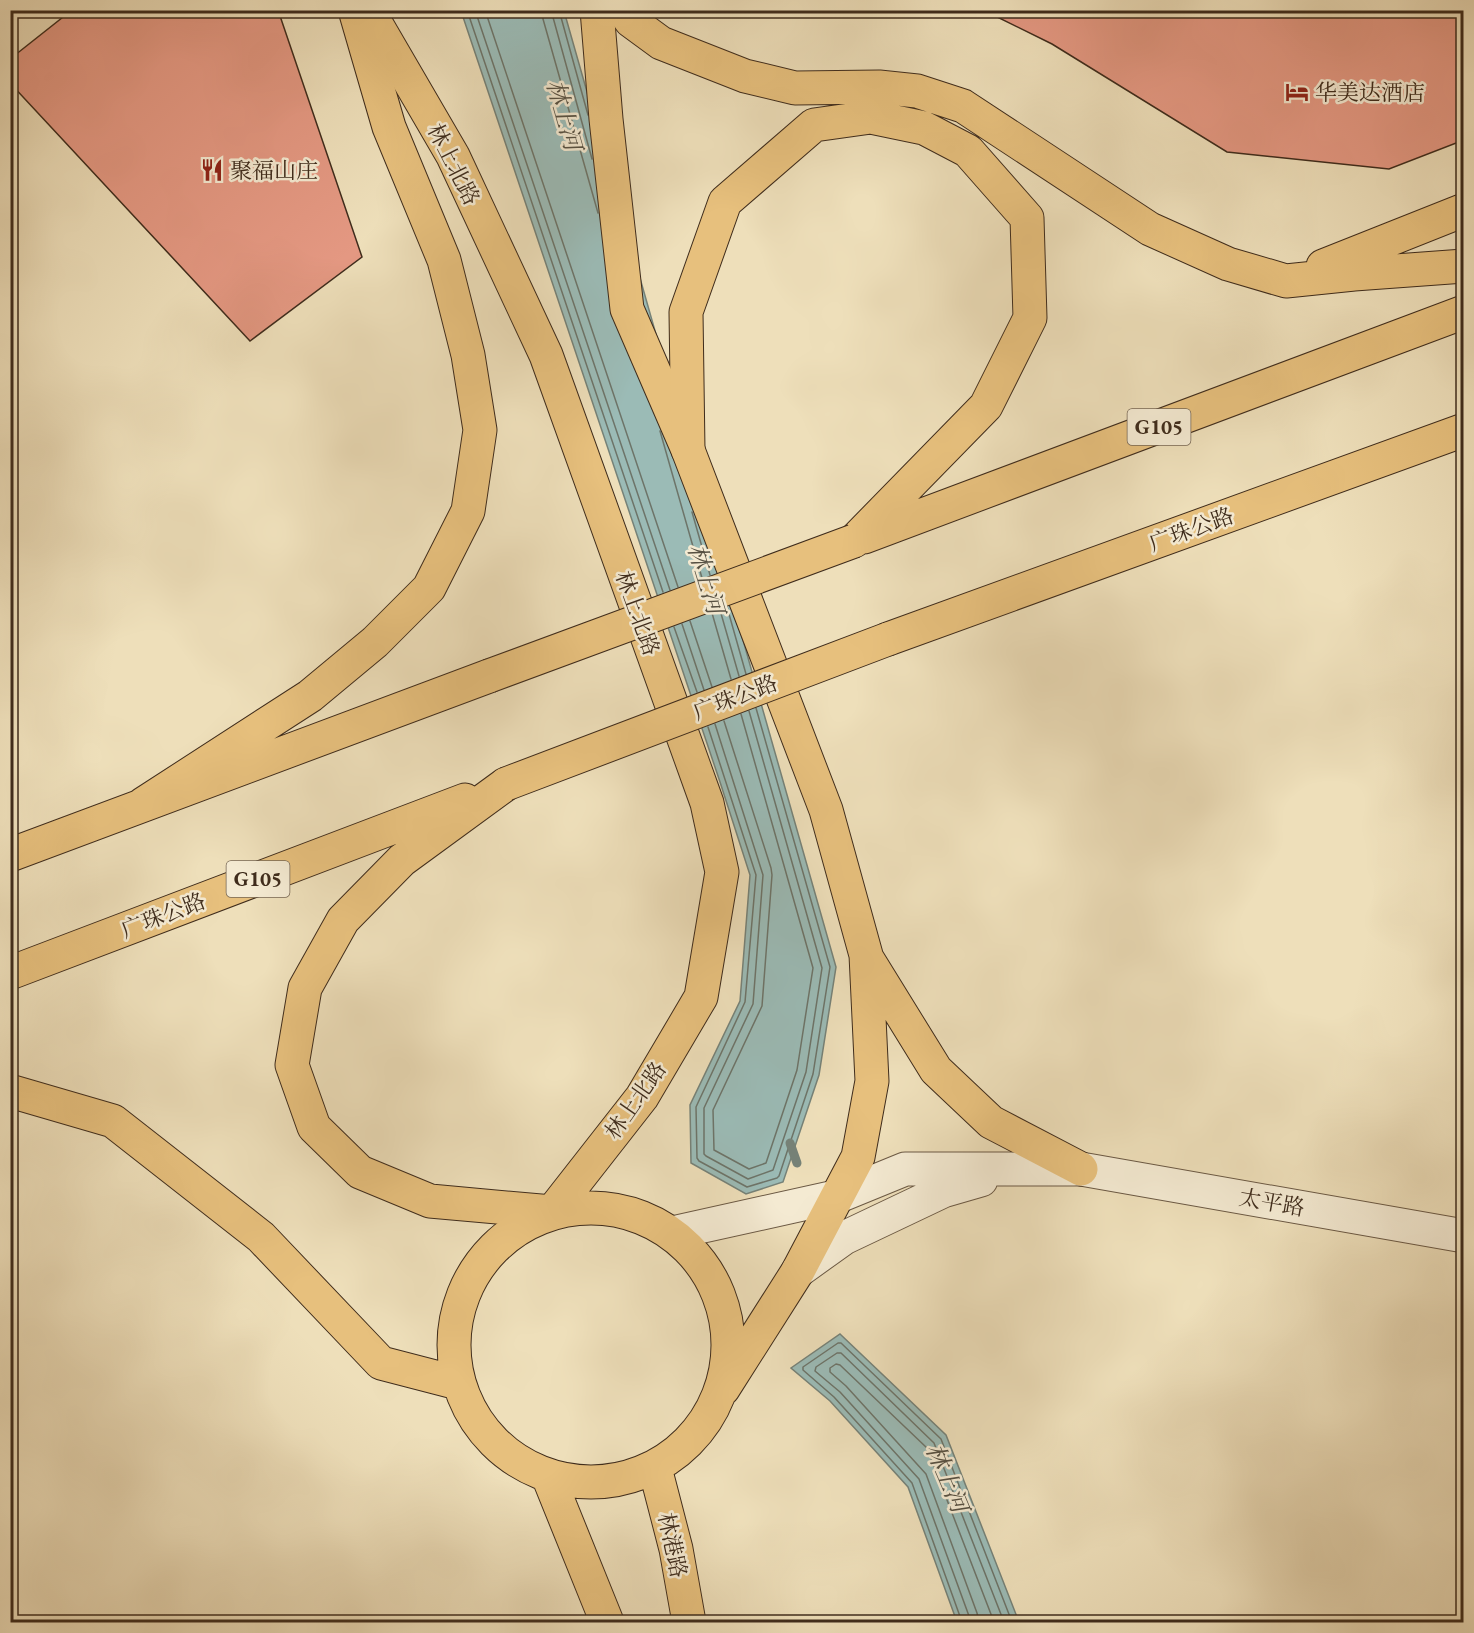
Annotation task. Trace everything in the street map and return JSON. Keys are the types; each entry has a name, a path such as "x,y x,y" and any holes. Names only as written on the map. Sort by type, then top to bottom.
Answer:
{"main road":[{"path":"143,804 310,696 375,642 429,588 468,511 480,430 468,355 444,260 389,127 355,10"},
{"name":"林上北路","path":"368,10 453,156 546,355 707,803 722,872 701,997 642,1097 552,1212"},
{"path":"552,1212 513,1231 482,1260 460,1298 452,1340 458,1383 477,1423 508,1456 548,1476 585,1483 621,1480 655,1468 684,1448 707,1420 723,1389 798,1271 858,1157 872,1081 866,956 826,810 688,450 627,309 606,119 597,10"},
{"path":"623,10 631,21 661,43 744,76 795,88 879,87 917,91 963,106 1150,229 1228,264 1286,281 1464,266"},
{"path":"688,450 686,312 725,202 814,125 871,117 924,128 968,151 1027,218 1030,318 986,406 854,541"},
{"path":"1286,281 1464,210"},
{"name":"G105","path":"10,855 1464,312"},
{"name":"广珠公路","path":"10,973 888,639 1464,430"},
{"path":"506,784 402,860 343,920 304,988 292,1065 314,1127 360,1172 430,1201 552,1212 593,1207 634,1214 672,1233 698,1257 720,1298 727,1320 729,1354 723,1389"},
{"path":"866,956 936,1070 991,1122 1081,1169"},
{"path":"10,1090 113,1121 261,1237 381,1363 458,1383"},
{"name":"林港路","path":"655,1468 675,1549 689,1623"},
{"path":"548,1476 607,1623"}],"street":[{"path":"672,1233 838,1196 905,1169 1081,1169"},
{"path":"798,1271 844,1238 943,1191 1000,1175 1081,1169"},
{"name":"太平路","path":"1081,1169 1464,1236"}],"water":[{"path":"461,11 564,11 836,967 819,1075 783,1182 746,1194 691,1163 690,1105 740,1001 750,875"},
{"path":"840,1334 946,1435 1019,1622 957,1622 908,1487 830,1401 791,1368"}],"building":[{"name":"聚福山庄","path":"72,10 278,10 362,257 250,341 10,83 10,59"},
{"name":"华美达酒店","path":"983,10 1464,10 1464,140 1389,169 1227,152 1052,44"}],"waterway":[{"name":"林上河","path":"790,1143 797,1163"}],"place":[{"name":"华美达酒店","path":"1297,92"},
{"name":"聚福山庄","path":"212,170"}]}
